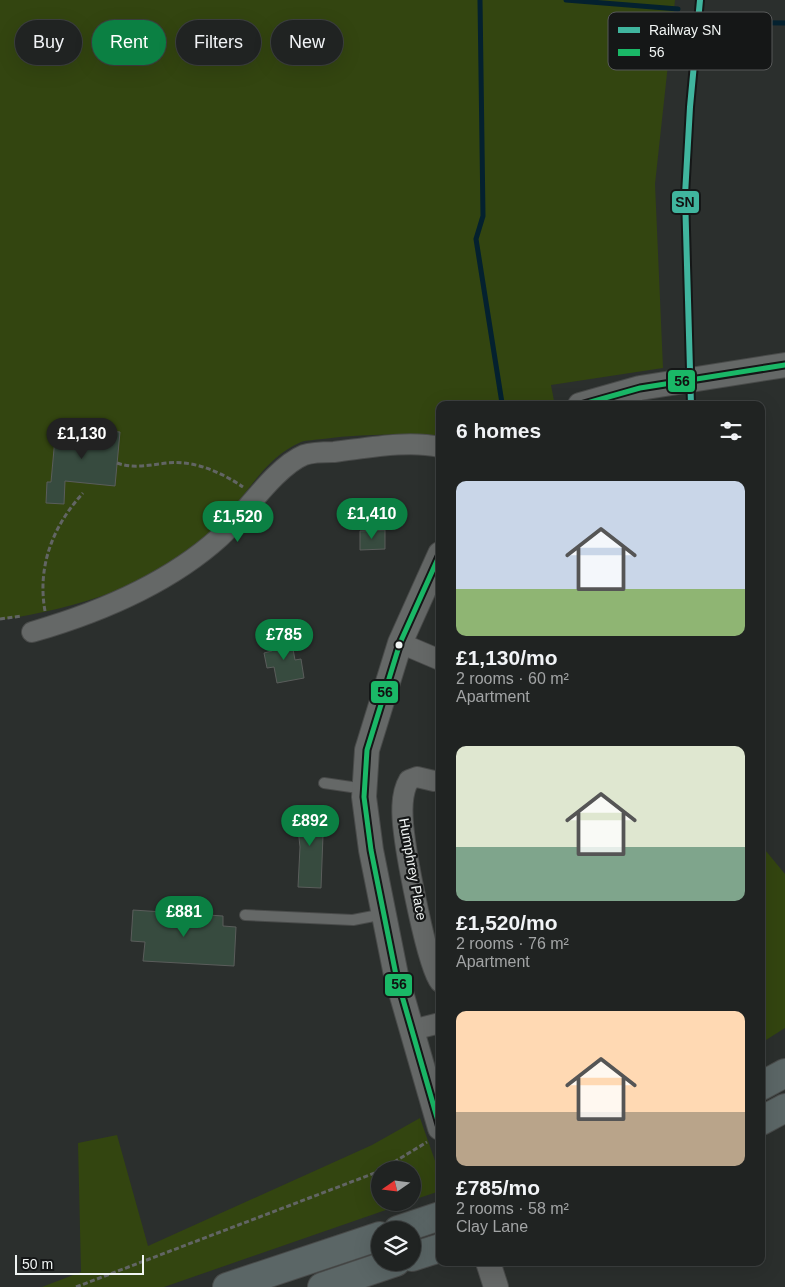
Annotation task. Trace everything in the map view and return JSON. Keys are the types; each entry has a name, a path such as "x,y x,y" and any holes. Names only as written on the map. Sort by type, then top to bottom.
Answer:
{"highway":[{"path":"765,1084 785,1073"},
{"path":"421,1222 433,1218"},
{"path":"227,1287 371,1239"},
{"path":"421,1254 436,1249"},
{"path":"322,1287 371,1270"}],"street":[{"path":"595,401 650,386 785,365"},
{"path":"32,632 76,619 172,572 220,537 290,464 305,455 368,448 429,444 436,445"},
{"path":"436,563 400,643 367,750 365,789 370,850 396,975 412,1030 436,1134"},
{"path":"400,643 436,658"},
{"name":"Humphrey Place","path":"434,781 417,777 409,780 405,788 403,812 404,834 428,954 436,975"},
{"path":"412,1030 436,1024"},
{"path":"489,1266 496,1287"}],"lane":[{"path":"324,783 365,789"},
{"path":"246,915 353,920 384,914"}],"path":[{"path":"117,463 129,468 169,463 190,464 226,476 257,498"},
{"path":"394,1161 436,1134"},
{"path":"76,1287 371,1173"}],"green space":[{"path":"0,0 675,0 674,12 608,12 608,70 667,70 655,184 663,368 551,385 554,401 436,401 436,436 378,435 337,437 301,442 287,450 263,470 224,520 213,531 190,550 166,566 114,592 58,609 0,620"},
{"path":"765,850 785,874 785,1028 765,1040"},
{"path":"420,1118 436,1164 436,1192 421,1197 421,1161 371,1161 371,1211 383,1211 164,1287 42,1287 81,1272 78,1143 117,1135 148,1246 372,1145"}],"building":[{"path":"56,427 120,432 115,486 65,481 64,504 46,503 47,482 51,482"},
{"path":"385,530 385,549 360,550 360,531"},
{"path":"291,638 295,660 301,659 304,678 277,683 274,667 267,668 264,653 272,651 270,642"},
{"path":"321,808 323,835 321,888 298,887 300,847 296,810"},
{"path":"133,910 223,916 223,926 236,927 234,966 143,961 145,942 131,941"}],"waterway":[{"path":"480,0 483,216 476,239 502,401"},
{"path":"566,0 678,9"},
{"path":"772,23 785,23"}],"rail line":[{"name":"SN","path":"699,12 700,0"},
{"name":"SN","path":"691,401 685,195 693,70"}],"transit line":[{"name":"56","path":"594,401 640,388 785,365"},
{"name":"56","path":"436,563 400,643 367,750 364,797 371,850 396,975 436,1114"}]}
